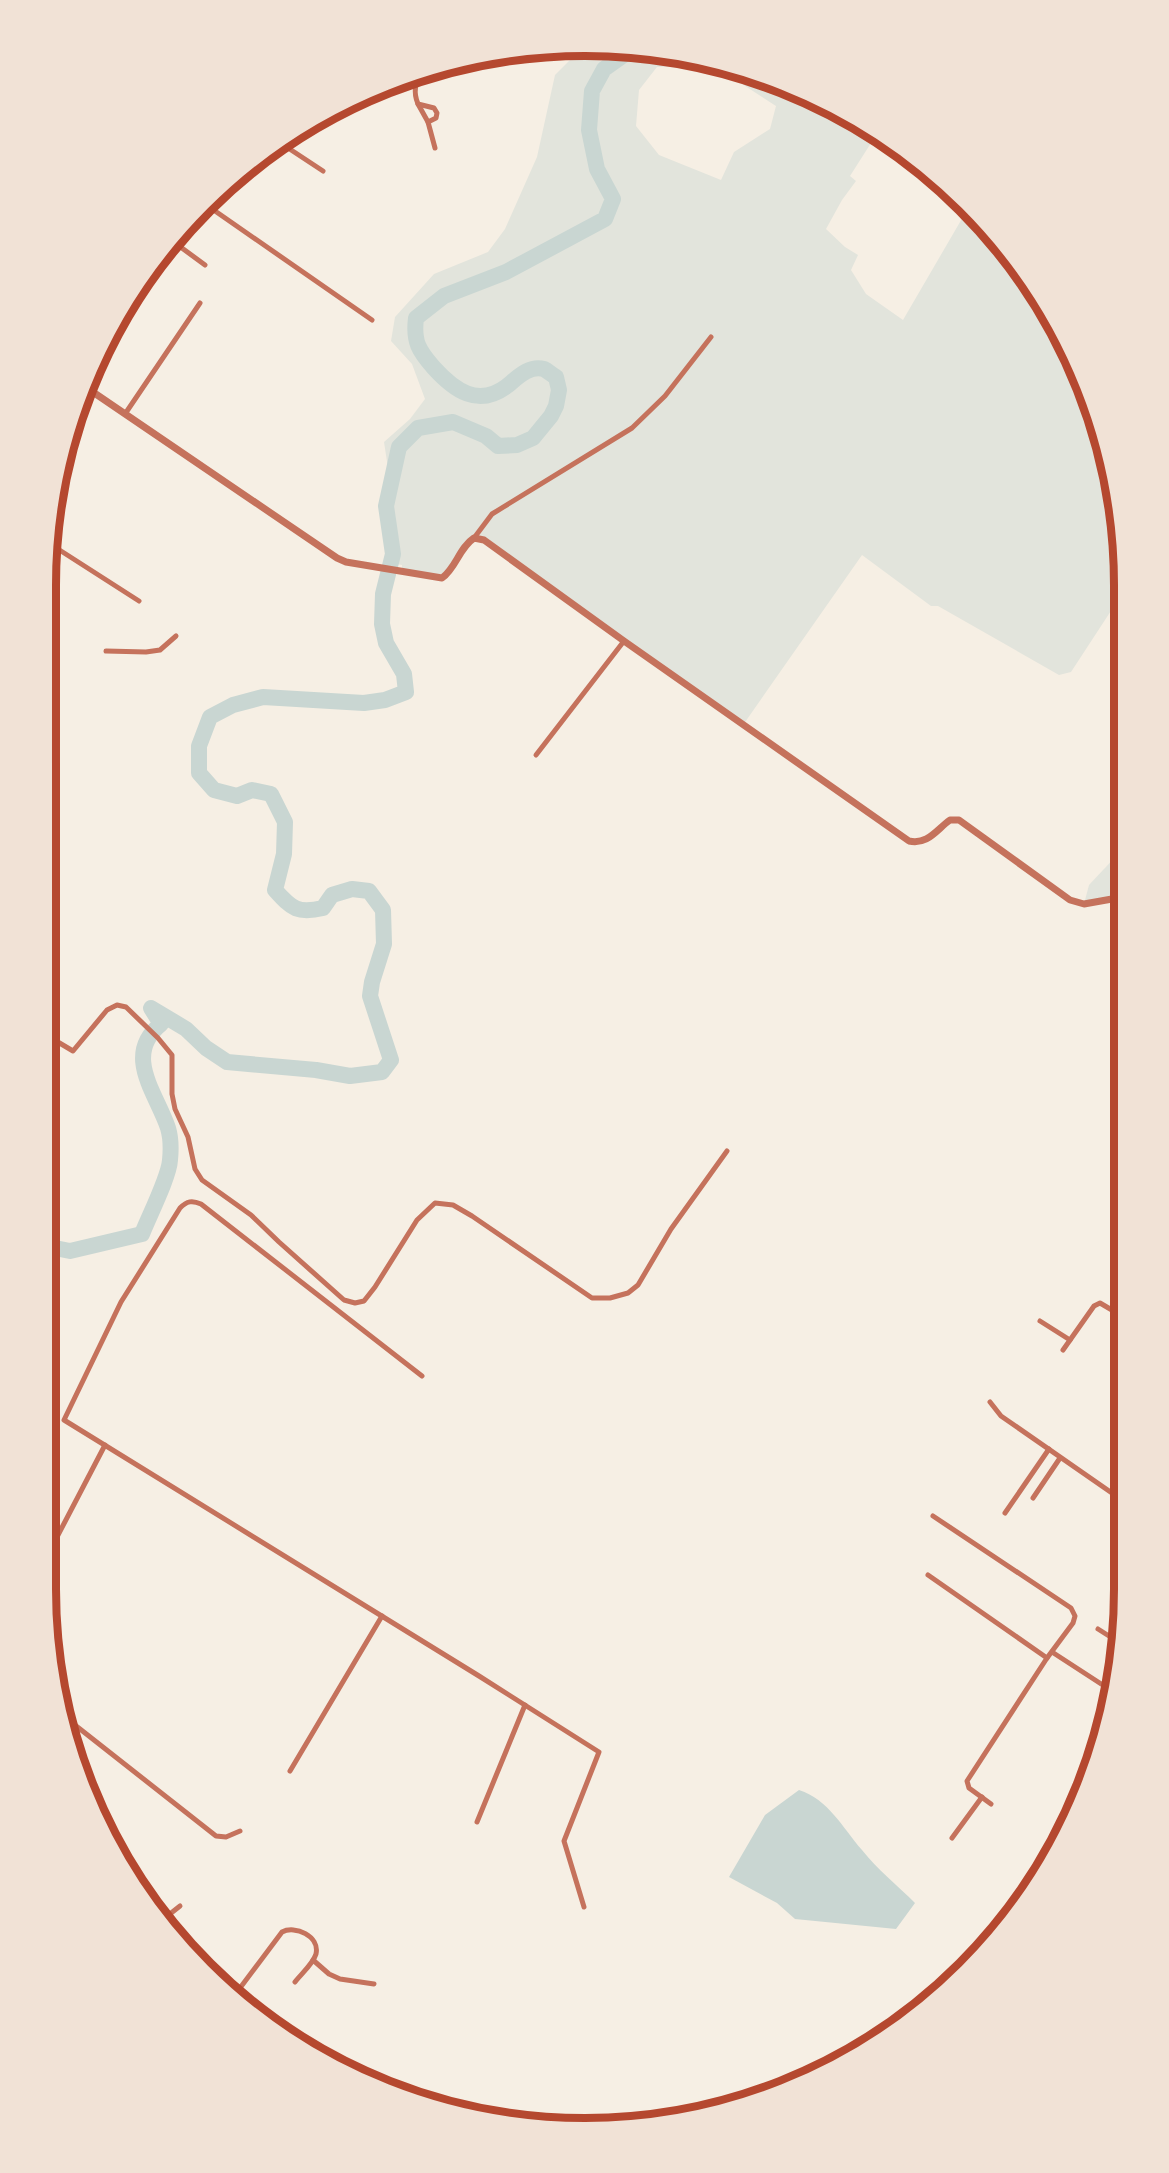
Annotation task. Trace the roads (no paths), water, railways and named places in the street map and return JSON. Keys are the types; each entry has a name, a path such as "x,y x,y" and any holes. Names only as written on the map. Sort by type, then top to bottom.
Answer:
{"street":[{"path":"416,84 418,104 428,122 435,148"},
{"path":"418,104 434,108 437,112 436,118 428,122"},
{"path":"287,148 323,171"},
{"path":"212,209 372,320"},
{"path":"179,246 205,265"},
{"path":"125,414 200,303"},
{"path":"92,392 337,558 346,562 442,578 448,574 468,542 474,538 492,514 632,428 665,396 711,337"},
{"path":"474,538 484,540 909,841 919,843 950,820 959,820 1070,900 1084,904 1114,899"},
{"path":"57,549 139,602"},
{"path":"106,651 160,650 176,636"},
{"path":"536,755 624,641"},
{"path":"56,1041 74,1051 107,1010 117,1005 126,1007 146,1025 172,1055 172,1094 175,1109 188,1137 195,1169 202,1180 251,1215 344,1299 355,1303 364,1301 417,1220 435,1203 453,1205 472,1216 592,1298 609,1298 628,1293 638,1285 671,1229 728,1151"},
{"path":"422,1376 195,1201 186,1203 180,1208 121,1302 64,1420 599,1752 564,1841 584,1907"},
{"path":"1063,1350 1094,1306 1100,1303 1114,1311"},
{"path":"1040,1321 1070,1340"},
{"path":"990,1402 1001,1416 1114,1495"},
{"path":"56,1539 105,1445"},
{"path":"1005,1513 1048,1449"},
{"path":"1033,1498 1060,1458"},
{"path":"933,1516 1071,1608 1075,1616 1073,1623 1047,1658 967,1781 969,1788 991,1804"},
{"path":"928,1575 1047,1658"},
{"path":"290,1771 382,1616"},
{"path":"1098,1629 1111,1637"},
{"path":"1052,1652 1104,1686"},
{"path":"477,1822 525,1705"},
{"path":"74,1724 216,1836 226,1837 240,1831"},
{"path":"952,1838 982,1797"},
{"path":"169,1915 180,1906"},
{"path":"239,1989 282,1932 295,1929 315,1943 316,1951 312,1960 294,1982"},
{"path":"312,1960 329,1974 340,1979 374,1984"}],"waterway":[{"path":"56,1248 70,1251 142,1234 158,1197 169,1167 171,1152 168,1128 143,1062 144,1049 150,1036 161,1024 151,1008 186,1029 206,1048 227,1062 316,1070 350,1076 382,1072 391,1060 370,996 384,944 383,910 369,891 352,889 332,895 323,908 314,910 301,910 286,902 275,890 284,854 285,822 271,794 252,790 237,796 214,790 199,773 199,746 210,717 233,705 263,697 364,703 385,700 406,692 404,674 386,643 382,624 383,594 393,554 386,506 399,447 418,428 453,422 486,436 498,446 517,445 533,438 551,416 556,406 559,390 556,377 539,368 528,371 507,386 486,396 467,394 442,376 421,351 415,334 416,318 444,296 506,272 605,219 613,199 597,169 589,130 592,91 604,69 621,57"}]}
